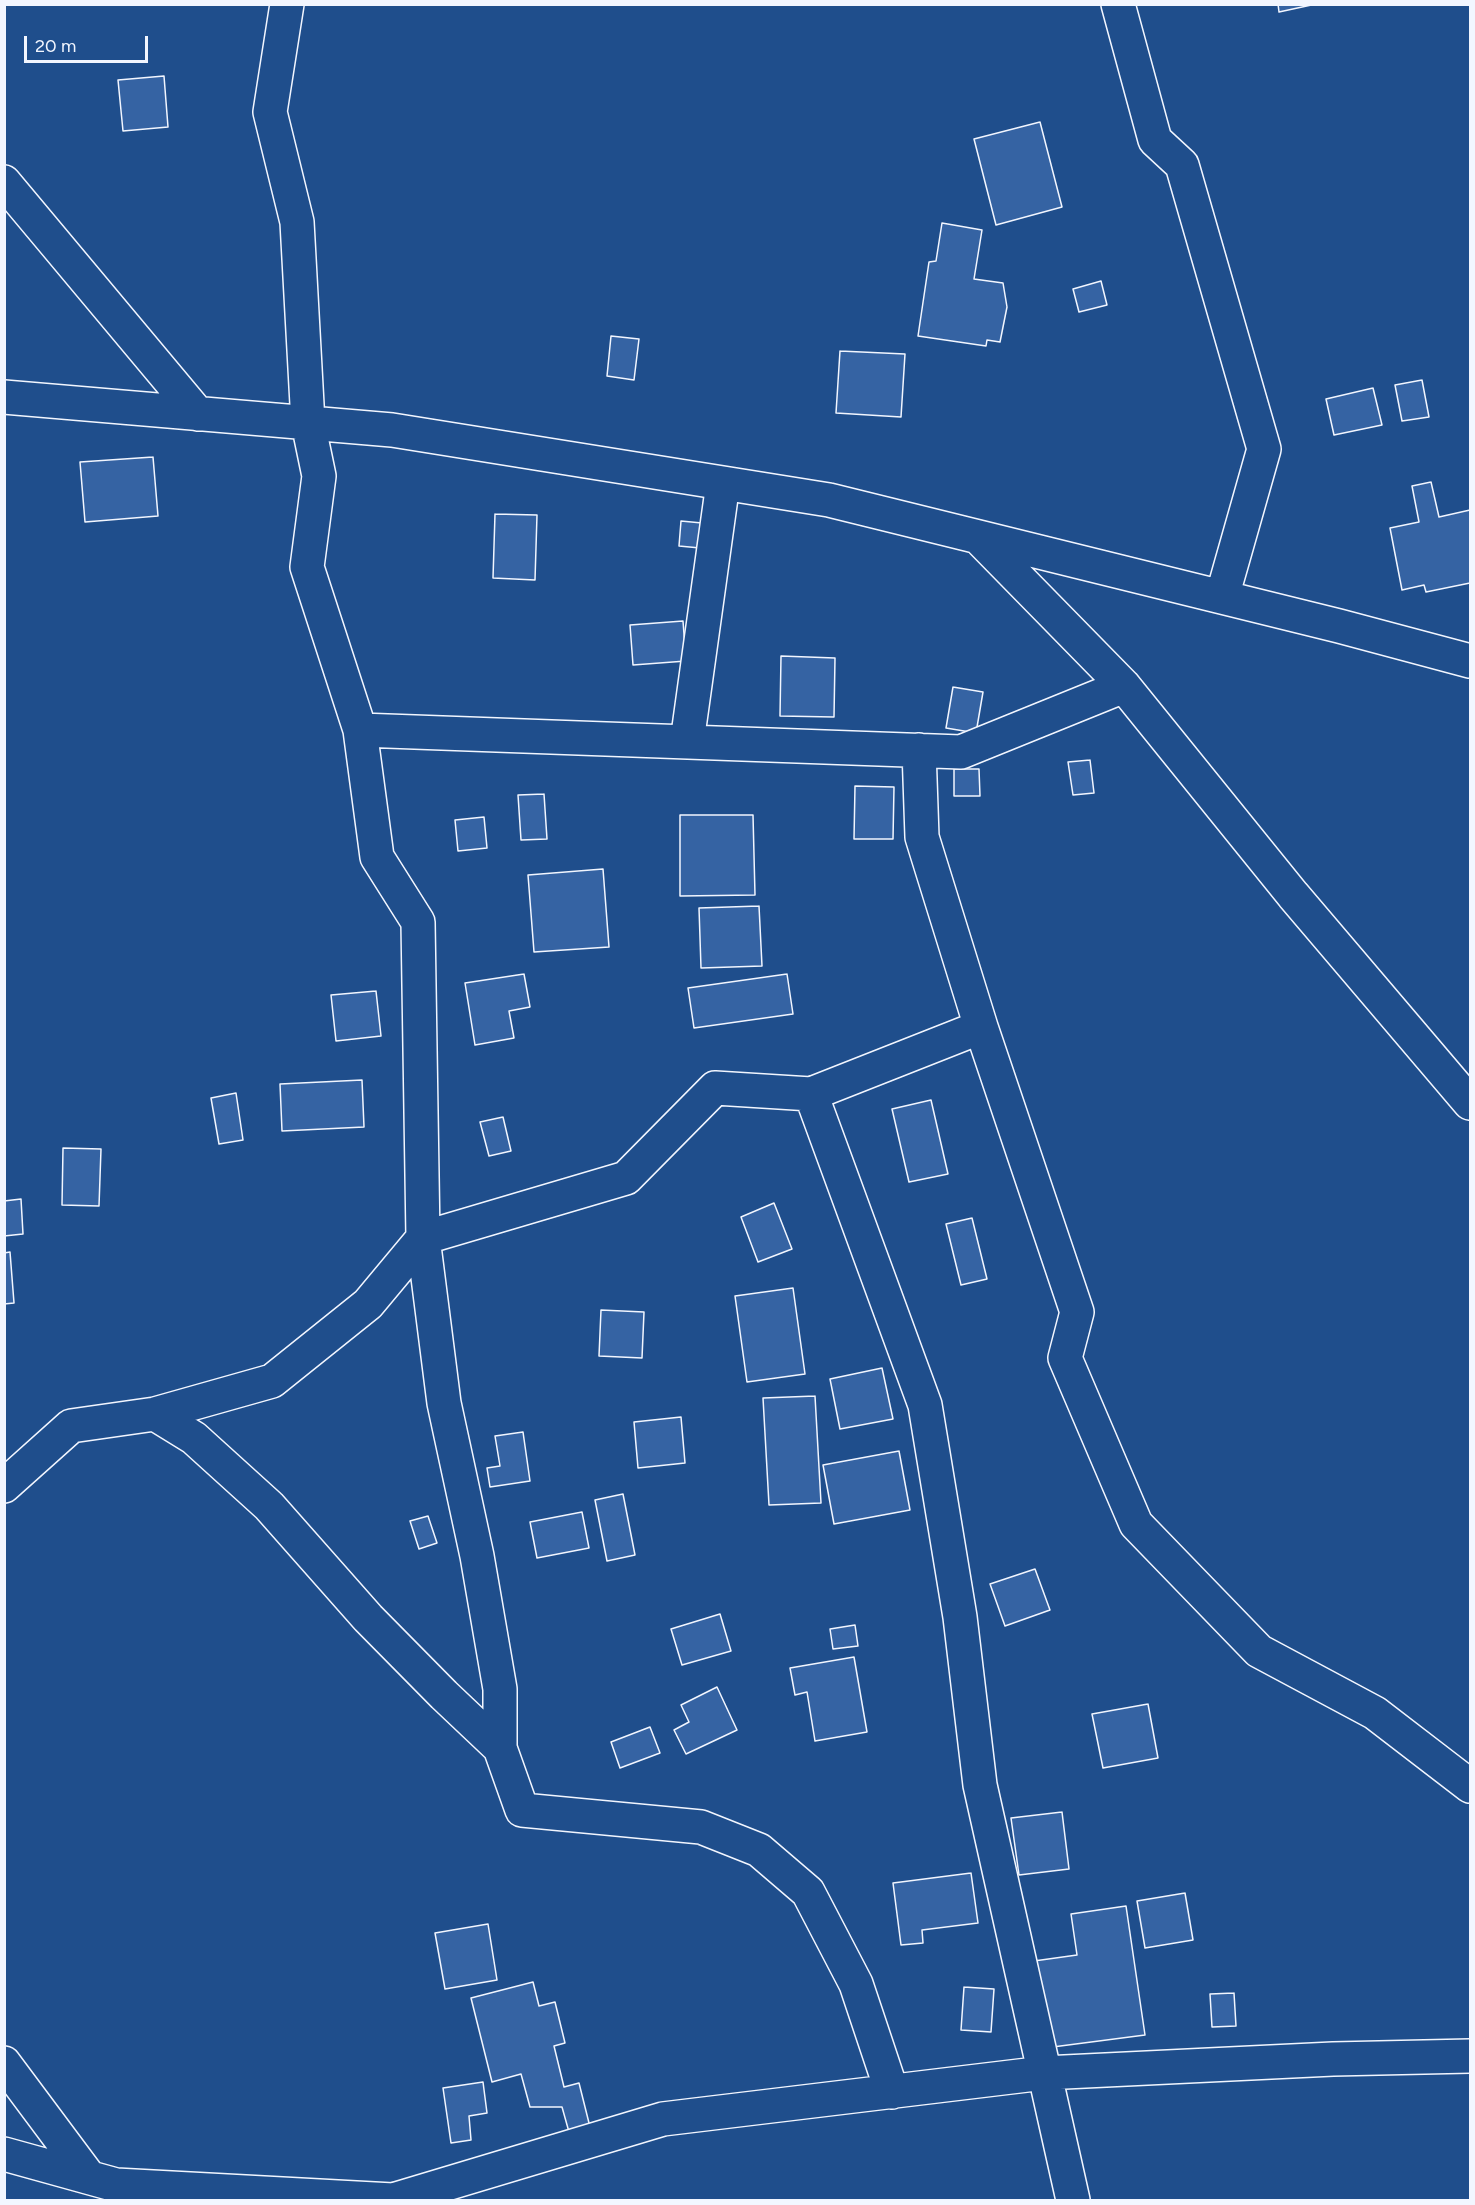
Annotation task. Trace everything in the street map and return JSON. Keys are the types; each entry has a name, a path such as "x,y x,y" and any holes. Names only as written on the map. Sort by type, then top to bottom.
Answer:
{"street":[{"path":"287,4 270,112 297,222 308,423 319,476 307,567 360,730 377,856 418,922 423,1238 444,1403 477,1556 500,1689 500,1748 522,1810 701,1827 759,1850 808,1892 856,1984 892,2092"},
{"path":"1118,4 1155,140 1182,165 1264,449 1222,597"},
{"path":"4,182 198,414"},
{"path":"4,397 392,430 829,500 1222,597 1470,662"},
{"path":"687,742 723,483"},
{"path":"978,537 1124,686 1293,895 1470,1103"},
{"path":"360,730 962,752 1124,686"},
{"path":"919,750 922,837 981,1027 1077,1312 1065,1358 1136,1524 1259,1651 1375,1713 1470,1785"},
{"path":"4,1486 71,1426 155,1414 273,1381 368,1304 423,1238 626,1178 715,1088 811,1094 981,1027"},
{"path":"811,1094 925,1405 960,1617 980,1785 1073,2200"},
{"path":"155,1414 194,1438 268,1506 368,1618 500,1748"},
{"path":"4,2154 116,2184 294,2197 393,2200 663,2119 1044,2073 1333,2059 1470,2056"},
{"path":"4,2063 89,2177"}],"building":[{"path":"1278,4 1316,4 1279,12"},
{"path":"164,76 168,127 123,131 118,80"},
{"path":"1040,122 1062,207 996,225 974,139"},
{"path":"942,223 982,230 974,279 1003,283 1007,307 1000,342 987,340 986,346 918,336 929,262 936,261"},
{"path":"1101,281 1107,305 1079,312 1073,289"},
{"path":"611,336 639,339 634,380 607,376"},
{"path":"840,351 905,354 901,417 836,413"},
{"path":"1422,380 1429,417 1402,421 1395,385"},
{"path":"1373,388 1382,425 1334,435 1326,399"},
{"path":"153,457 158,516 85,522 80,462"},
{"path":"1431,482 1439,517 1470,510 1470,583 1426,592 1424,585 1402,590 1390,528 1419,522 1412,486"},
{"path":"495,514 537,515 535,580 493,578"},
{"path":"681,521 702,523 700,548 679,546"},
{"path":"683,621 686,661 633,665 630,625"},
{"path":"781,656 835,658 834,717 780,716"},
{"path":"953,687 983,692 976,733 946,728"},
{"path":"1090,760 1094,793 1073,795 1068,762"},
{"path":"954,769 979,769 980,796 954,796"},
{"path":"855,786 894,787 893,839 854,839"},
{"path":"544,794 547,839 521,840 518,795"},
{"path":"680,815 753,815 755,895 680,896"},
{"path":"484,817 487,848 458,851 455,820"},
{"path":"603,869 609,947 534,952 528,875"},
{"path":"759,906 762,966 701,968 699,908"},
{"path":"524,974 530,1007 509,1011 514,1038 475,1045 465,983"},
{"path":"787,974 793,1014 694,1028 688,988"},
{"path":"376,991 381,1036 336,1041 331,995"},
{"path":"362,1080 364,1127 282,1131 280,1084"},
{"path":"236,1093 243,1140 219,1144 211,1098"},
{"path":"931,1100 948,1174 909,1182 892,1109"},
{"path":"503,1117 511,1151 489,1156 480,1122"},
{"path":"63,1148 101,1149 99,1206 62,1205"},
{"path":"21,1199 23,1234 4,1236 4,1201"},
{"path":"774,1203 792,1249 758,1262 741,1217"},
{"path":"972,1218 987,1279 961,1285 946,1224"},
{"path":"10,1252 14,1303 4,1304 4,1253"},
{"path":"793,1288 805,1374 747,1382 735,1296"},
{"path":"601,1310 644,1312 642,1358 599,1356"},
{"path":"882,1368 893,1419 840,1429 830,1379"},
{"path":"815,1396 821,1503 769,1505 763,1398"},
{"path":"681,1417 685,1463 638,1468 634,1422"},
{"path":"523,1432 530,1481 490,1487 487,1468 500,1466 495,1436"},
{"path":"899,1451 910,1510 834,1524 823,1465"},
{"path":"623,1494 635,1555 607,1561 595,1500"},
{"path":"582,1512 589,1548 537,1558 530,1522"},
{"path":"428,1516 437,1543 419,1549 410,1521"},
{"path":"1035,1569 1050,1610 1005,1626 990,1584"},
{"path":"720,1614 731,1651 682,1665 671,1629"},
{"path":"855,1625 858,1646 833,1649 830,1629"},
{"path":"854,1657 867,1732 815,1741 807,1692 795,1695 790,1668"},
{"path":"717,1687 737,1730 686,1754 674,1730 689,1722 681,1705"},
{"path":"1148,1704 1158,1758 1103,1768 1092,1714"},
{"path":"650,1727 660,1753 620,1768 611,1742"},
{"path":"1062,1812 1069,1869 1019,1875 1011,1818"},
{"path":"971,1873 978,1923 922,1930 923,1943 901,1945 893,1883"},
{"path":"1185,1893 1193,1940 1145,1948 1137,1901"},
{"path":"1126,1906 1145,2035 1045,2048 1034,1961 1077,1955 1071,1914"},
{"path":"488,1924 497,1980 445,1989 435,1933"},
{"path":"533,1982 539,2006 555,2002 565,2043 554,2046 564,2087 579,2083 590,2127 569,2132 562,2107 530,2107 521,2074 492,2082 471,1998"},
{"path":"964,1987 994,1989 991,2032 961,2030"},
{"path":"1234,1993 1236,2026 1212,2027 1210,1994"},
{"path":"483,2082 487,2113 469,2116 471,2140 451,2143 443,2088"}]}
